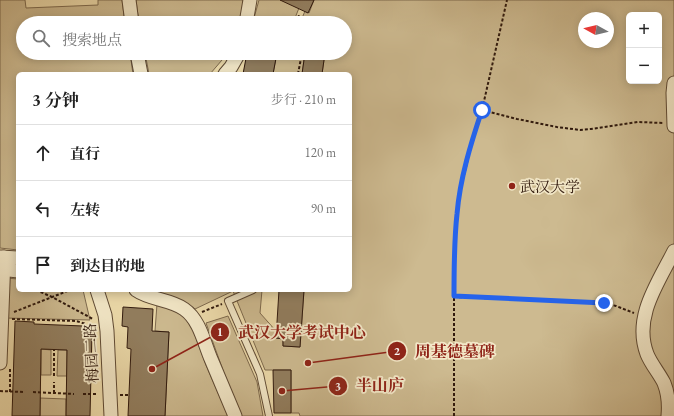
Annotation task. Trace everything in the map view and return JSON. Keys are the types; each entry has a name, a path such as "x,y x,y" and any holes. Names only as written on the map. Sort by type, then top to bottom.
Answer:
{"street":[{"path":"129,0 131,16"},
{"path":"247,16 250,0"},
{"path":"138,60 141,72"},
{"path":"227,72 235,60"},
{"path":"674,83 674,125"},
{"path":"668,416 668,396 664,384 648,354 644,340 643,327 644,316 648,303 674,251"},
{"path":"2,263 16,259"},
{"path":"2,263 16,269"},
{"path":"2,263 7,318 5,363"},
{"name":"梅园二路","path":"98,292 105,315 107,331 111,416"},
{"path":"140,292 178,305 192,316 199,327 235,416"}],"lane":[{"path":"248,292 228,301 260,374 269,416"}],"path":[{"path":"454,416 454,259 457,213 461,187 482,110 507,0"},
{"path":"298,72 301,60"},
{"path":"482,110 517,119 580,130 638,122 674,125"},
{"path":"41,292 93,319"},
{"path":"7,318 65,292"},
{"path":"454,296 604,303 644,316"},
{"path":"192,316 228,301"},
{"path":"7,318 76,321 86,324"},
{"path":"54,350 54,376"},
{"path":"5,363 10,392"},
{"path":"54,382 54,393"},
{"path":"0,391 23,392"},
{"path":"33,392 74,394"},
{"path":"83,394 102,394"},
{"path":"123,395 129,395"}],"shaded area":[{"path":"0,0 25,0 26,8 98,5 98,0 122,0 124,16 16,16 16,60 131,60 133,72 16,72 16,250 0,248"},
{"path":"136,0 243,0 242,16 138,16"},
{"path":"259,0 292,0 299,8 296,16 255,16"},
{"name":"武汉大学","path":"314,0 674,0 674,416 300,416 299,413 291,413 291,370 265,370 233,292 262,292 260,313 276,331 276,338 283,339 283,346 300,347 304,292 352,292 352,72 322,72 324,60 352,60 352,16 303,16 305,11 309,13"},
{"path":"146,60 222,60 212,72 149,72"},
{"path":"276,60 304,60 302,72 273,72"},
{"path":"6,278 16,279 16,292 83,292 90,320 5,318"},
{"name":"武汉大学","path":"152,292 231,292 195,309 186,303"},
{"path":"157,304 179,313 185,318 193,330 228,416 165,416 169,332 155,331"},
{"path":"228,316 257,382 263,416 240,416 206,323"},
{"path":"41,349 51,350 51,375 41,375"},
{"path":"58,350 67,350 67,376 57,376"},
{"path":"40,398 66,399 66,416 40,416"}],"building":[{"path":"280,0 314,0 308,13"},
{"path":"246,60 276,60 273,72 243,72"},
{"path":"304,60 324,60 322,72 302,72"},
{"path":"279,292 304,292 300,347 283,346 283,339 276,338"},
{"path":"123,307 153,309 152,331 169,332 165,416 128,416 131,349 127,348 128,327 122,326"},
{"path":"15,321 34,322 34,324 83,326 83,331 92,331 90,416 66,416 67,350 41,349 40,416 12,416"},
{"path":"273,370 291,370 291,413 274,413"}],"place":[{"name":"武汉大学","path":"512,186"},
{"name":"周基德墓碑","path":"308,363"},
{"name":"武汉大学考试中心","path":"152,369"},
{"name":"半山庐","path":"282,391"}],"route":[{"path":"482,110 466,166 457,213 454,259 454,296 604,303"}]}
